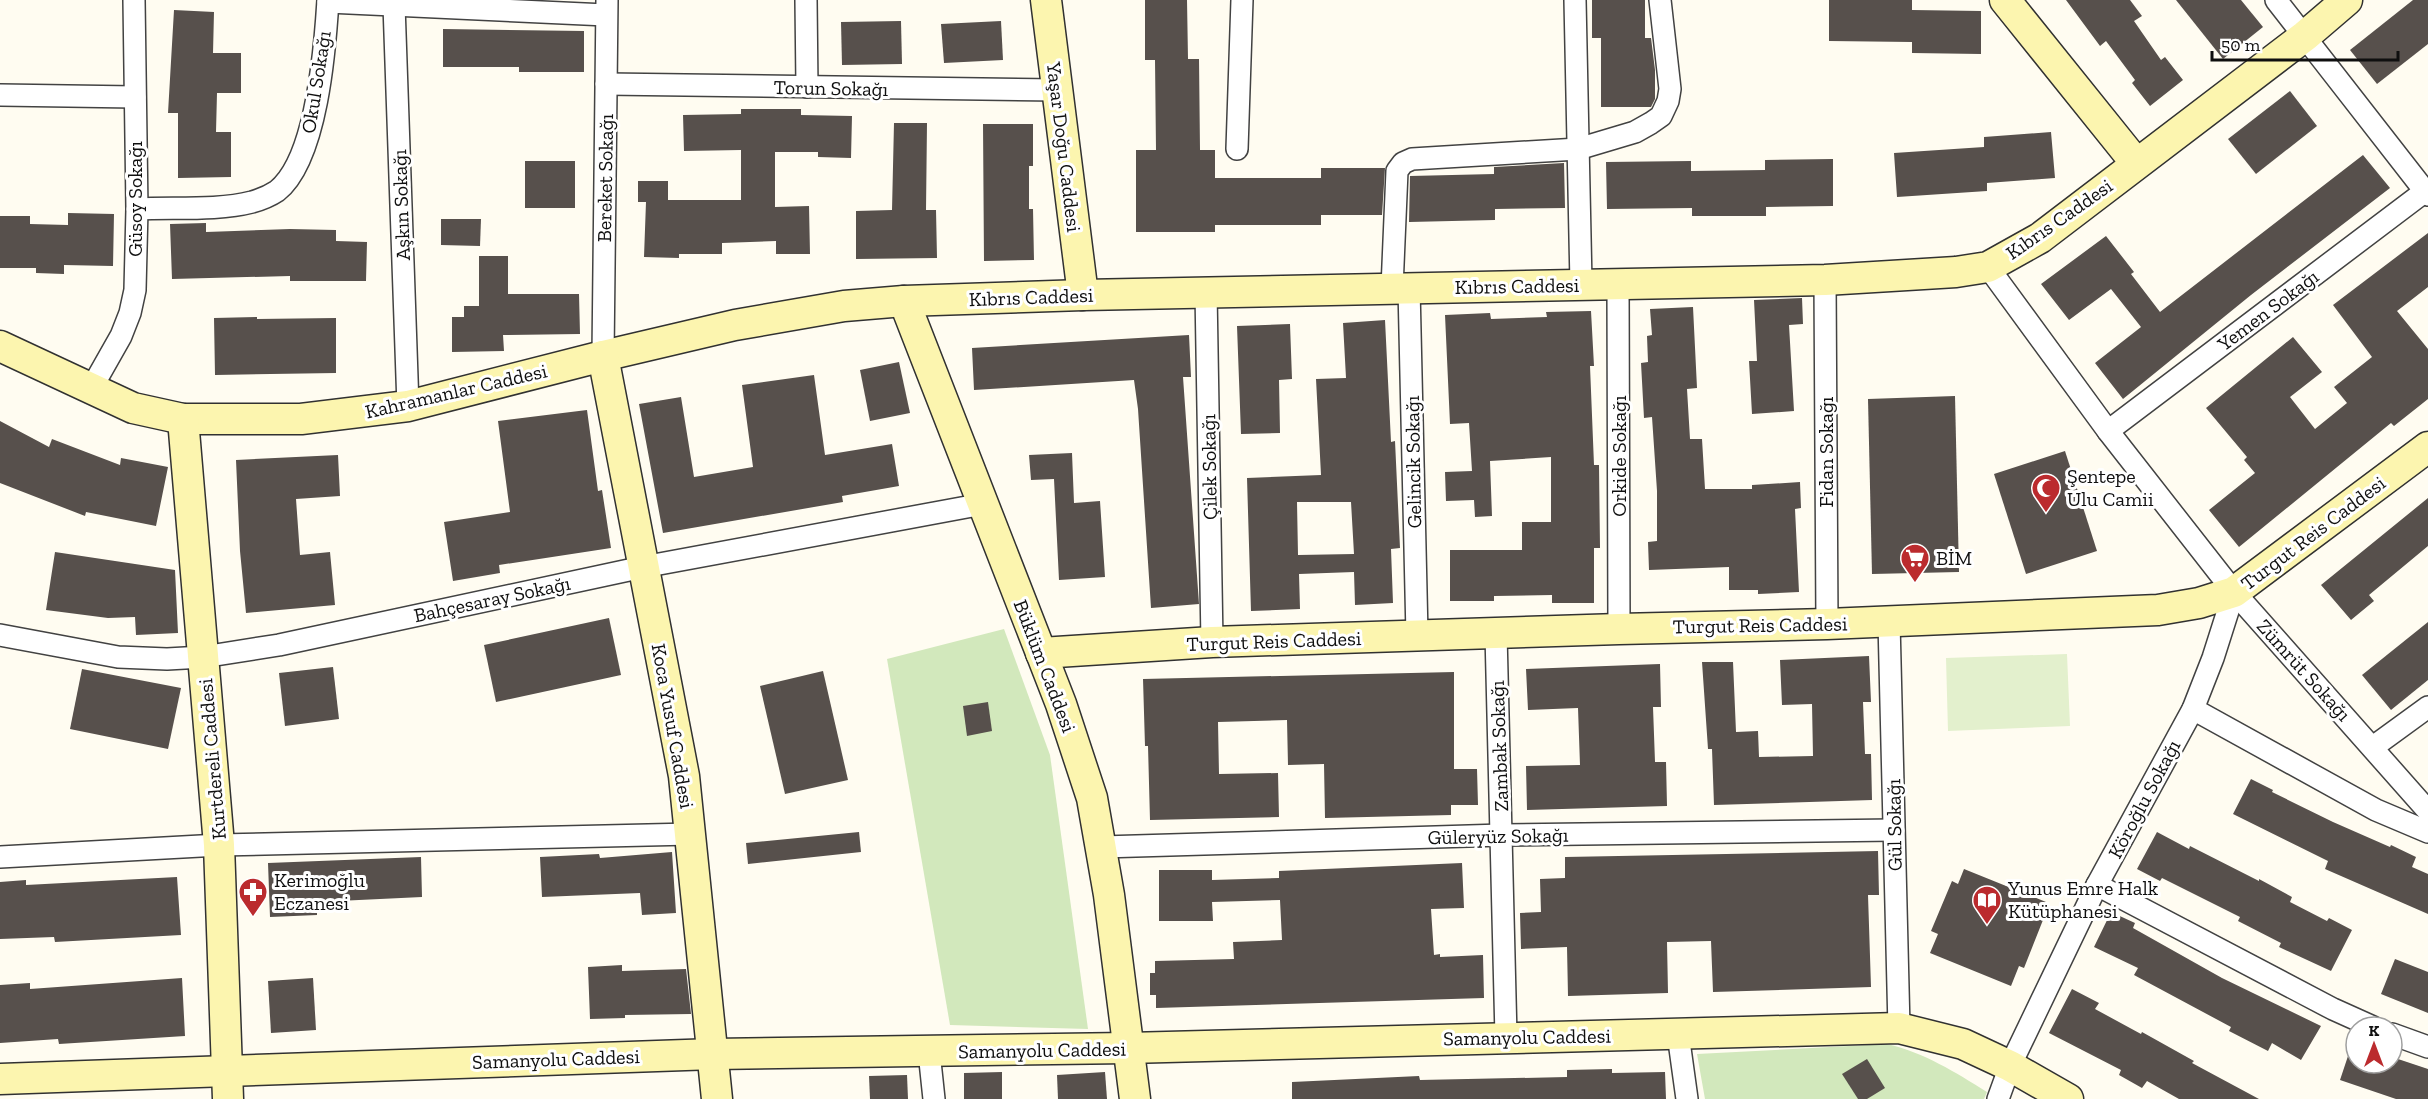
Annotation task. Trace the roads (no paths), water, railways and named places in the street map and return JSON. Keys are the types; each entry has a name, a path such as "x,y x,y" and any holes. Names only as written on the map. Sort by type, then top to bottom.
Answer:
{"street":[{"name":"Güsoy Sokağı","path":"92,389 121,336 130,313 135,290 137,208 134,0"},
{"path":"806,0 807,87"},
{"name":"Yaşar Doğu Caddesi","path":"1046,0 1083,295"},
{"path":"1237,149 1242,0"},
{"path":"1575,0 1581,284"},
{"name":"Gelincik Sokağı","path":"1417,635 1400,288 1397,171 1403,163 1412,159 1578,149 1635,132 1661,116 1668,101 1670,89 1660,0"},
{"path":"2005,0 2136,164"},
{"path":"2276,0 2427,192"},
{"name":"Kıbrıs Caddesi","path":"603,356 791,314 904,301 1206,292 1825,280 1956,272 1988,267 2040,238 2305,36 2347,0"},
{"path":"328,1 394,5 607,8"},
{"name":"Okul Sokağı","path":"137,208 252,202 277,191 294,168 306,146 320,68 328,1"},
{"name":"Aşkın Sokağı","path":"394,5 408,406"},
{"name":"Bereket Sokağı","path":"603,356 607,8"},
{"name":"Torun Sokağı","path":"606,84 1057,90"},
{"path":"0,95 135,97"},
{"name":"Yemen Sokağı","path":"2108,431 2427,192"},
{"name":"Zümrüt Sokağı","path":"1988,267 2108,431 2234,592 2428,811"},
{"name":"Fidan Sokağı","path":"1825,280 1827,624"},
{"name":"Orkide Sokağı","path":"1618,284 1619,628"},
{"name":"Çilek Sokağı","path":"1206,292 1212,642"},
{"name":"Büklüm Caddesi","path":"904,301 1041,652 1092,798 1102,848 1135,1099"},
{"name":"Kahramanlar Caddesi","path":"0,346 133,408 183,419 302,419 408,406 603,356"},
{"name":"Koca Yusuf Caddesi","path":"603,356 684,776 692,834 717,1099"},
{"name":"Kurtdereli Caddesi","path":"183,419 219,844 227,1085"},
{"name":"Turgut Reis Caddesi","path":"1041,652 1212,642 1619,628 1889,622 2157,610 2199,603 2234,592 2428,447"},
{"name":"Bahçesaray Sokağı","path":"0,635 118,657 167,659 203,657 279,645 643,567 983,504"},
{"name":"Köroğlu Sokağı","path":"1998,1099 2010,1066 2097,885 2193,709 2213,658 2234,592"},
{"name":"Gül Sokağı","path":"1889,622 1899,1028"},
{"name":"Zambak Sokağı","path":"1496,633 1506,1037"},
{"path":"2373,747 2428,707"},
{"path":"2193,709 2376,810 2428,832"},
{"name":"Güleryüz Sokağı","path":"1102,848 1502,835 1894,830"},
{"path":"0,857 219,844 692,834"},
{"path":"2097,885 2346,1015"},
{"name":"Samanyolu Caddesi","path":"0,1079 227,1085 714,1054 1128,1048 1899,1028 1962,1044 2010,1066 2068,1099"},
{"path":"1678,1034 1687,1099"},
{"path":"2404,1038 2428,1047"},
{"path":"929,1052 934,1099"}],"place":[{"name":"Şentepe Ulu Camii","path":"2046,514"},
{"name":"BİM","path":"1915,584"},
{"name":"Kerimoğlu Eczanesi","path":"253,918"},
{"name":"Yunus Emre Halk Kütüphanesi","path":"1987,926"}]}
